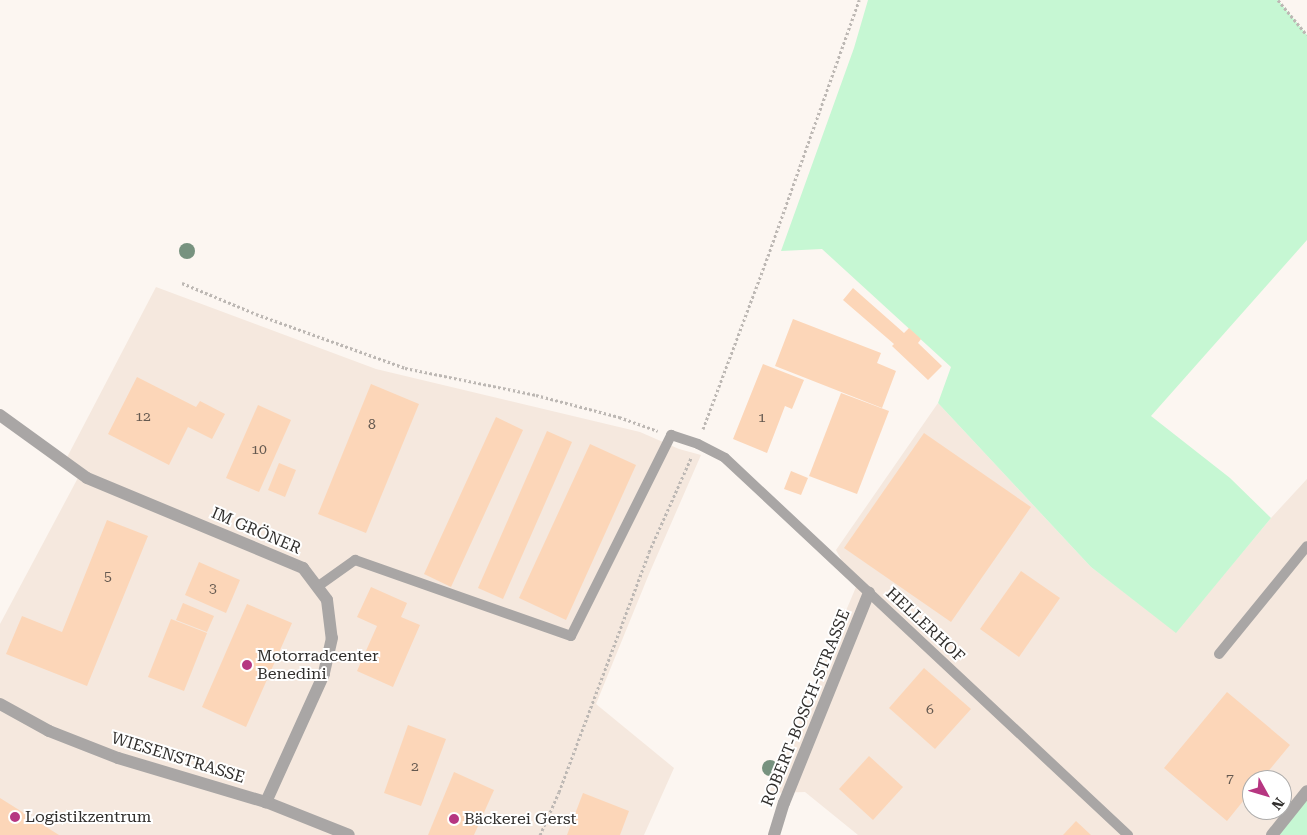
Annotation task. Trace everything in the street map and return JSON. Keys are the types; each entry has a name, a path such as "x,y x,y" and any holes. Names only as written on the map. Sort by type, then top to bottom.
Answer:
{"street":[{"name":"IM GRÖNER","path":"0,414 87,478 303,568 326,600 332,638 324,674 266,802"},
{"name":"ROBERT-BOSCH-STRASSE","path":"774,835 784,803 869,593"},
{"name":"WIESENSTRASSE","path":"0,704 49,731 118,758 266,802 349,835"},
{"path":"1272,835 1307,791"}],"lane":[{"name":"HELLERHOF","path":"670,435 698,444 725,458 1128,835"},
{"path":"317,587 355,560 571,636 670,435"},
{"path":"1219,654 1307,546"}],"path":[{"path":"540,835 649,552 698,444 768,256 859,0"},
{"path":"1278,0 1307,35"},
{"path":"182,283 256,314 405,368 546,398 619,416 670,435"}],"shaded area":[{"path":"156,287 376,369 640,432 679,449 701,455 649,574 596,704 674,768 644,835 0,835 0,624 80,474 63,465"},
{"path":"938,403 1091,567 1176,632 1271,518 1307,479 1307,791 1292,810 1292,770 1242,770 1242,820 1284,820 1272,835 858,835 805,792 769,793 856,587 836,550"}],"green space":[{"path":"868,0 1278,0 1307,35 1307,240 1151,416 1230,478 1271,518 1176,633 1091,567 938,403 951,367 822,249 781,251 854,48"},
{"path":"1307,791 1307,835 1272,835 1284,820 1292,820 1292,810"}],"building":[{"path":"853,288 904,333 909,328 921,339 918,343 942,366 928,380 892,346 894,344 843,300"},
{"path":"793,319 881,353 877,363 896,371 882,408 775,366"},
{"path":"763,364 804,380 792,409 785,406 767,453 733,439"},
{"path":"137,377 196,407 200,401 225,414 212,439 188,427 169,465 108,434"},
{"path":"371,384 419,404 366,533 318,514"},
{"path":"841,393 889,411 857,494 809,476"},
{"path":"258,405 291,420 259,492 226,478"},
{"path":"496,417 523,430 451,587 424,574"},
{"path":"547,431 572,442 503,599 478,588"},
{"path":"924,433 1031,507 951,622 844,548"},
{"path":"590,444 636,465 566,620 519,598"},
{"path":"279,463 296,470 285,497 268,490"},
{"path":"791,471 808,478 801,495 784,489"},
{"path":"107,520 148,536 87,686 6,654 22,616 62,632"},
{"path":"199,562 240,580 226,613 185,595"},
{"path":"1021,571 1060,598 1019,657 980,629"},
{"path":"371,587 407,603 401,617 420,625 393,687 357,671 377,626 357,617"},
{"path":"183,603 214,616 207,632 176,620"},
{"name":"Motorradcenter Benedini","path":"247,604 292,623 246,727 202,707"},
{"path":"171,619 207,633 184,691 148,677"},
{"path":"924,668 971,709 935,749 889,708"},
{"path":"1227,692 1290,745 1269,770 1242,770 1242,802 1227,821 1164,768"},
{"path":"408,725 446,739 421,806 384,793"},
{"path":"869,756 903,787 873,820 839,789"},
{"path":"454,772 494,790 474,835 428,835"},
{"path":"583,793 629,811 620,835 567,835"},
{"name":"Logistikzentrum","path":"0,798 59,835 0,835"},
{"path":"1076,821 1091,835 1063,835"}],"place":[{"name":"Motorradcenter Benedini","path":"247,665"},
{"name":"Logistikzentrum","path":"15,817"},
{"name":"Bäckerei Gerst","path":"454,819"}]}
